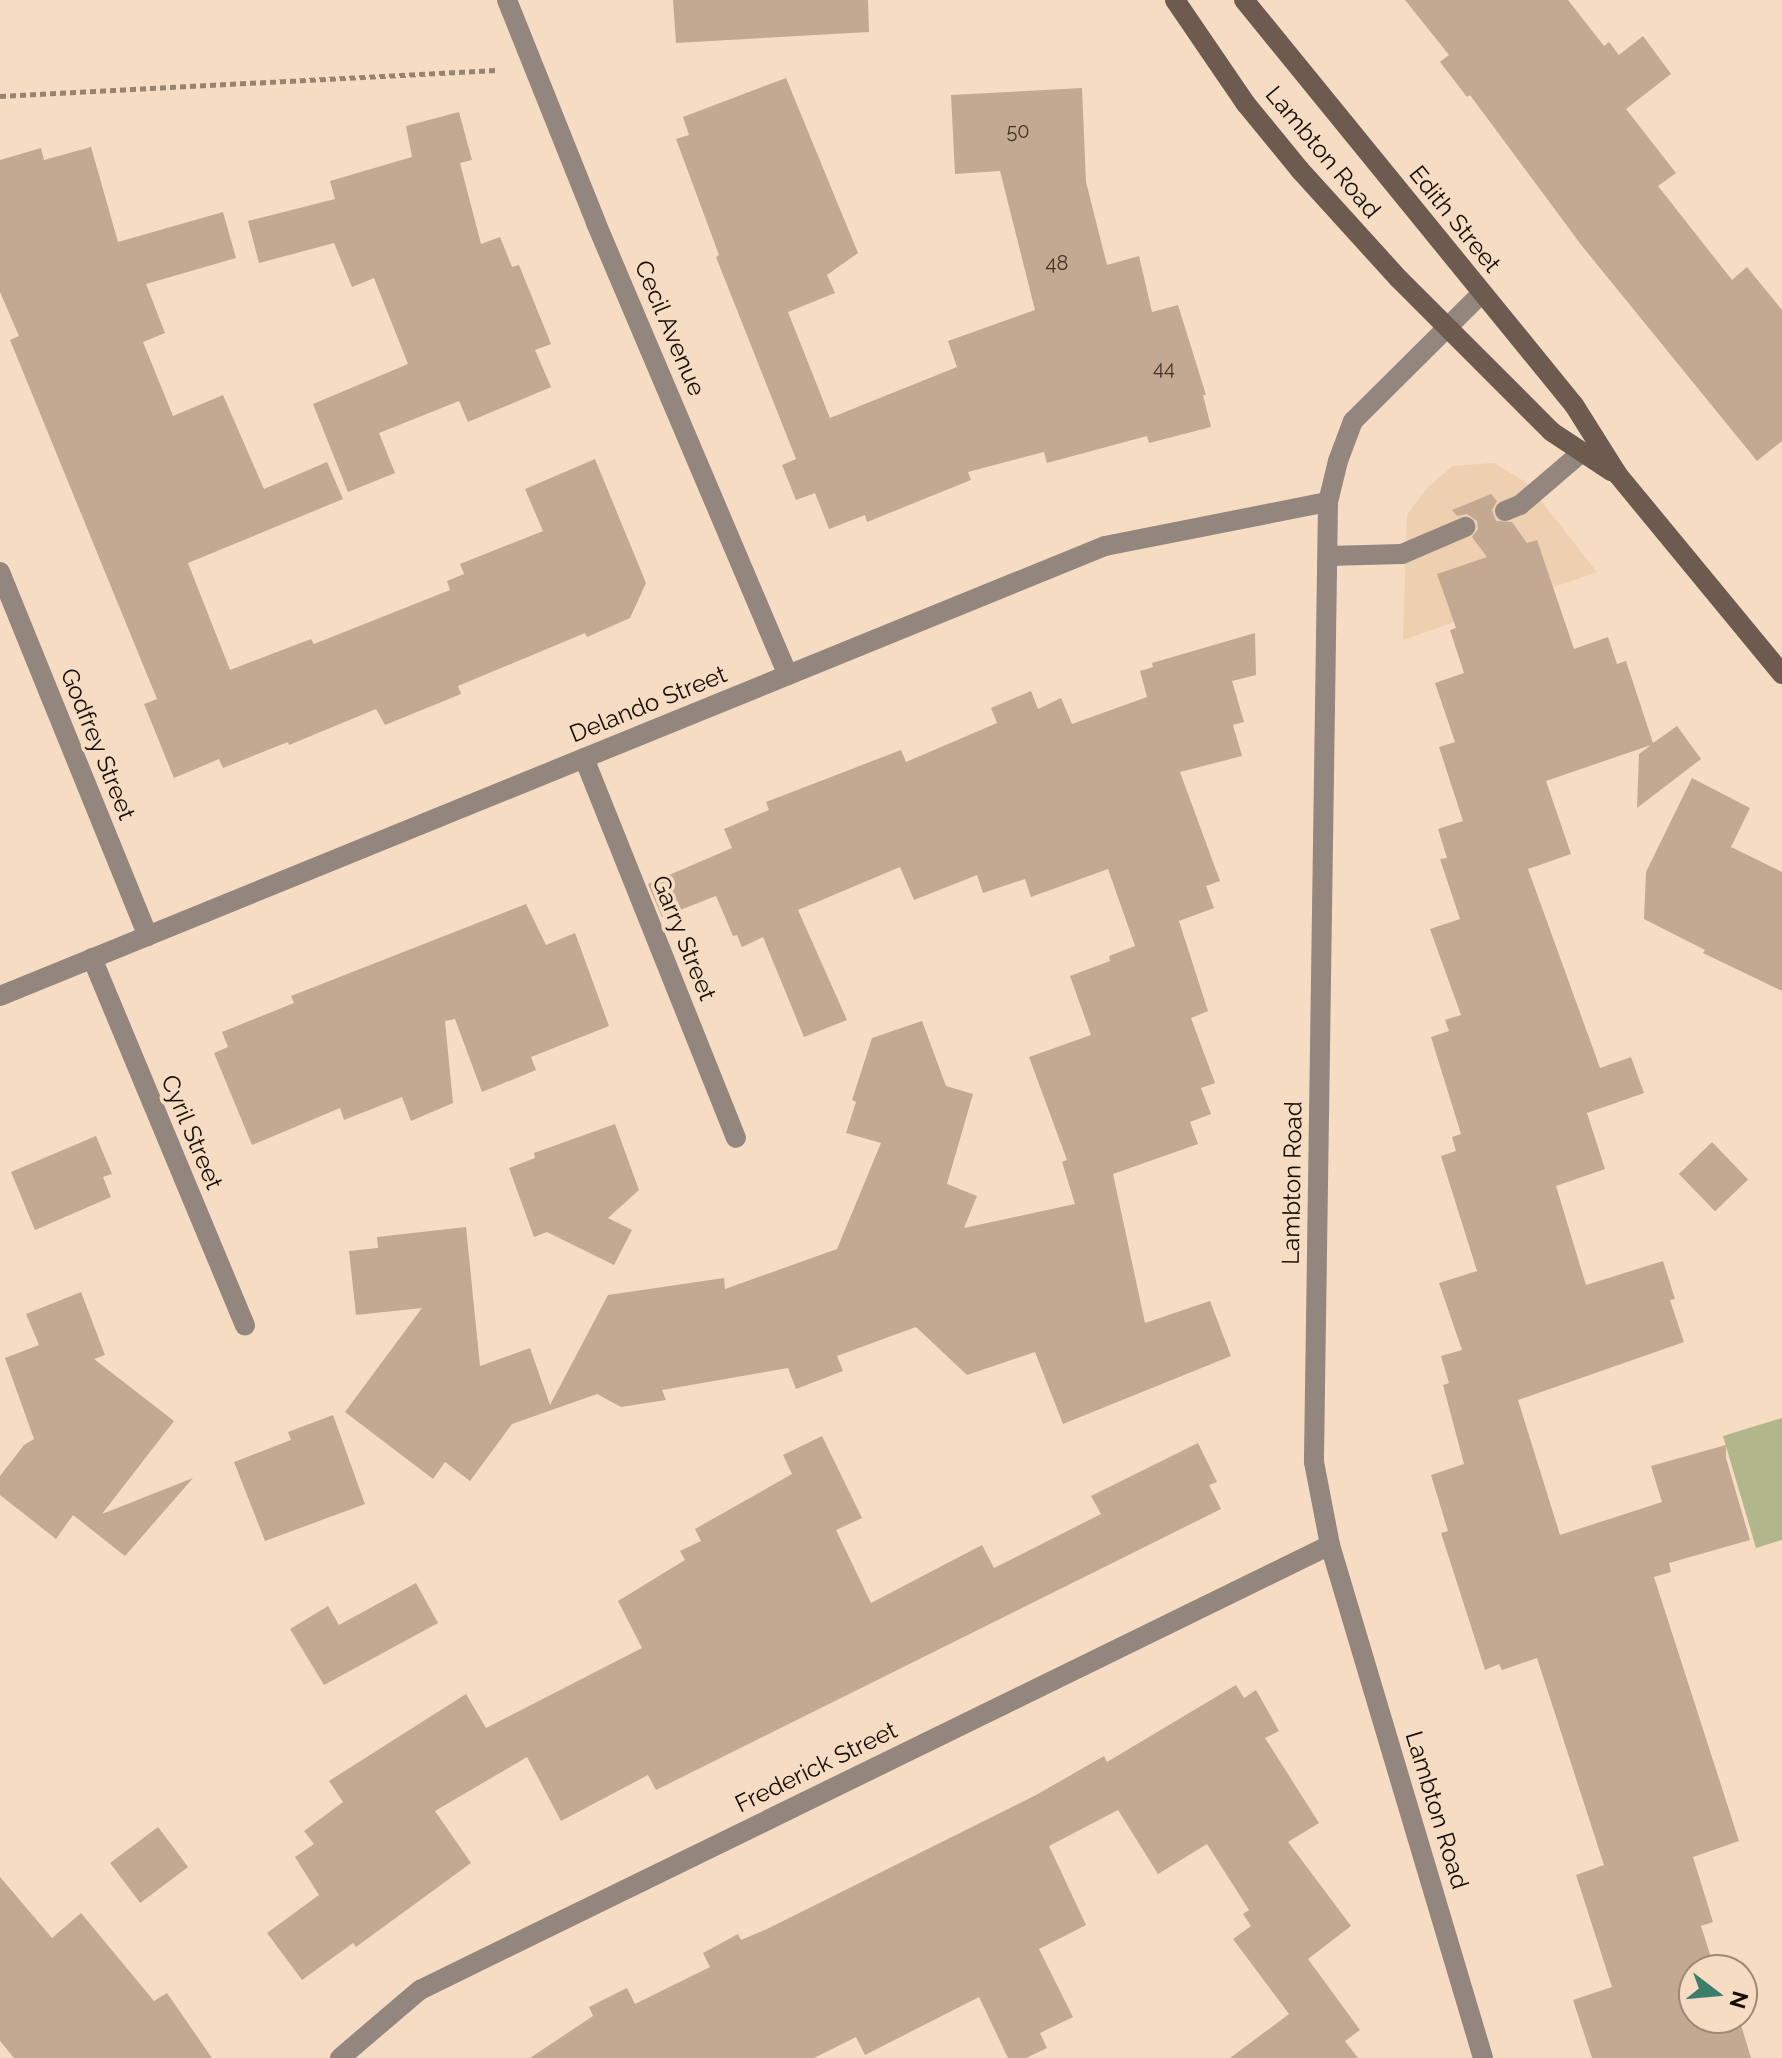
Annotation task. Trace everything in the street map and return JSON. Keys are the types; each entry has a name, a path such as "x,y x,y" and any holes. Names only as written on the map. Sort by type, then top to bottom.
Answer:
{"main road":[{"name":"Lambton Road","path":"1175,0 1246,104 1300,170 1446,327"},
{"name":"Edith Street","path":"1244,0 1574,405 1618,475 1782,674"},
{"name":"Edith Street","path":"1446,327 1552,432 1618,475"}],"street":[{"name":"Cecil Avenue","path":"507,0 788,675"},
{"name":"Lambton Road","path":"1482,293 1353,421 1338,461 1328,502 1314,1462 1330,1545 1483,2058"},
{"path":"1505,511 1520,505 1582,452"},
{"name":"Delando Street","path":"0,996 1105,546 1328,502"},
{"path":"1328,556 1402,554 1465,527"},
{"name":"Godfrey Street","path":"0,572 148,936"},
{"name":"Garry Street","path":"584,758 736,1138"},
{"name":"Cyril Street","path":"92,958 245,1325"},
{"name":"Frederick Street","path":"340,2058 420,1990 1330,1545"}],"path":[{"path":"0,96 533,68"}],"shaded area":[{"path":"1494,463 1527,483 1597,572 1403,640 1407,515 1427,488 1453,466"}],"green space":[{"path":"1782,1418 1782,1540 1756,1548 1723,1436"}],"building":[{"path":"673,0 868,0 869,32 676,43"},
{"path":"1405,0 1568,0 1604,46 1609,42 1619,55 1643,36 1671,74 1626,109 1676,173 1658,186 1732,280 1747,267 1782,310 1782,441 1757,461 1582,246 1470,95 1467,97 1440,62 1449,55"},
{"path":"786,78 858,253 827,275 835,293 788,312 830,418 957,367 948,341 1035,310 1000,171 955,174 951,95 1082,88 1086,182 1107,265 1139,256 1152,312 1178,305 1206,395 1203,395 1211,427 1149,443 1147,436 1047,463 1044,452 968,472 971,480 867,522 865,515 829,529 815,493 796,500 782,465 796,459 716,257 719,255 676,139 689,135 683,117"},
{"path":"459,112 472,160 460,163 481,244 500,237 512,267 519,265 551,344 535,350 551,387 468,422 459,401 379,433 395,473 348,492 313,404 408,364 374,278 352,287 334,243 259,263 248,221 335,199 330,181 412,157 406,126"},
{"path":"91,147 118,242 223,212 236,258 146,284 165,333 143,342 173,416 223,395 264,489 327,462 343,499 188,563 230,670 311,639 314,644 450,590 447,581 464,574 460,564 543,531 525,489 595,459 646,583 630,618 587,637 585,633 458,686 461,694 385,725 376,709 223,768 219,759 174,778 144,704 157,699 10,340 19,336 0,292 0,160 41,148 44,160"},
{"path":"1491,494 1497,501 1492,510 1496,521 1512,522 1527,543 1537,540 1574,649 1608,637 1617,664 1626,661 1653,743 1677,726 1701,759 1637,808 1639,754 1651,745 1546,781 1571,854 1528,869 1600,1068 1631,1057 1644,1093 1587,1113 1605,1169 1556,1186 1586,1285 1663,1261 1675,1299 1670,1300 1684,1342 1518,1400 1560,1535 1662,1502 1651,1466 1726,1445 1726,1458 1750,1540 1669,1563 1671,1572 1654,1577 1739,1841 1693,1857 1713,1922 1701,1926 1710,1954 1678,1954 1678,2034 1744,2034 1751,2058 1592,2058 1573,2000 1612,1987 1576,1875 1604,1865 1537,1658 1502,1670 1499,1664 1485,1670 1441,1533 1448,1531 1431,1475 1464,1464 1443,1385 1449,1383 1441,1356 1462,1350 1439,1283 1477,1271 1441,1156 1456,1151 1452,1137 1461,1134 1431,1037 1449,1031 1445,1020 1461,1015 1430,929 1460,919 1440,859 1447,858 1438,829 1463,821 1439,747 1455,742 1435,683 1464,673 1450,630 1456,628 1437,574 1487,557 1472,537 1478,529 1477,521 1467,514 1457,516 1452,510"},
{"path":"1255,633 1256,675 1232,681 1244,722 1233,725 1242,756 1180,772 1220,881 1206,886 1214,908 1179,921 1208,1011 1191,1018 1215,1083 1201,1088 1211,1114 1190,1122 1198,1144 1113,1174 1145,1323 1210,1301 1231,1356 1063,1424 1035,1352 967,1375 916,1327 837,1356 843,1371 796,1389 788,1368 662,1390 666,1400 621,1407 597,1394 512,1424 470,1481 445,1462 433,1479 345,1412 422,1308 356,1315 349,1251 378,1248 377,1237 466,1227 480,1366 530,1348 550,1405 608,1295 724,1278 725,1289 837,1249 881,1143 846,1133 856,1102 852,1100 872,1038 922,1021 946,1086 973,1094 947,1184 977,1196 964,1228 1075,1204 1062,1162 1067,1160 1029,1057 1091,1035 1070,976 1110,961 1109,956 1135,946 1108,869 1031,897 1025,879 983,893 977,875 914,900 900,867 798,910 847,1020 804,1037 763,937 742,947 737,935 733,936 716,896 662,917 648,884 732,848 724,829 769,810 766,802 901,750 906,762 997,723 991,708 1031,691 1038,709 1061,698 1072,724 1147,697 1140,671 1153,667 1152,663"},
{"path":"1692,778 1750,808 1731,847 1782,872 1782,991 1703,953 1705,950 1644,919 1646,872"},
{"path":"526,904 546,945 575,933 609,1026 531,1057 536,1070 482,1092 455,1019 445,1021 453,1103 411,1121 402,1097 344,1120 340,1108 252,1145 214,1053 228,1047 222,1032 294,1003 291,996"},
{"path":"615,1124 639,1190 608,1218 632,1230 614,1265 547,1232 534,1237 509,1168 535,1158 534,1153"},
{"path":"96,1136 112,1174 103,1177 111,1197 35,1230 11,1172"},
{"path":"1712,1142 1748,1179 1715,1211 1679,1174"},
{"path":"81,1292 105,1355 94,1359 174,1421 102,1514 193,1478 125,1556 73,1515 56,1539 0,1495 0,1476 24,1445 34,1439 5,1358 39,1345 26,1314"},
{"path":"333,1415 365,1504 265,1541 234,1462 291,1440 288,1432"},
{"path":"822,1436 862,1518 836,1530 871,1603 982,1545 994,1568 1101,1514 1091,1496 1198,1443 1217,1482 1209,1485 1221,1509 656,1790 648,1775 561,1821 527,1757 435,1811 471,1863 356,1947 353,1943 302,1980 267,1933 319,1895 295,1857 314,1844 304,1831 343,1802 329,1781 466,1694 486,1728 642,1648 618,1601 685,1560 680,1551 701,1541 695,1529 792,1474 783,1455"},
{"path":"416,1583 438,1623 324,1685 290,1629 328,1606 339,1625"},
{"path":"1236,1685 1244,1698 1256,1690 1279,1731 1265,1738 1319,1823 1288,1842 1351,1926 1308,1959 1360,2030 1345,2041 1358,2058 1230,2058 1289,2014 1233,1939 1251,1926 1243,1914 1249,1910 1207,1844 1158,1874 1118,1810 1049,1846 1086,1925 1039,1949 1073,2017 1040,2033 1047,2048 1026,2058 1008,2058 979,1997 865,2055 856,2037 814,2058 530,2058 593,2016 589,2007 627,1988 635,2004 710,1967 703,1953 738,1934 741,1940 767,1929 1036,1795 1104,1756 1107,1762"},
{"path":"158,1827 188,1867 140,1903 110,1863"},
{"path":"0,1877 52,1938 81,1913 154,2001 167,1993 212,2058 14,2058 0,2041"}]}
